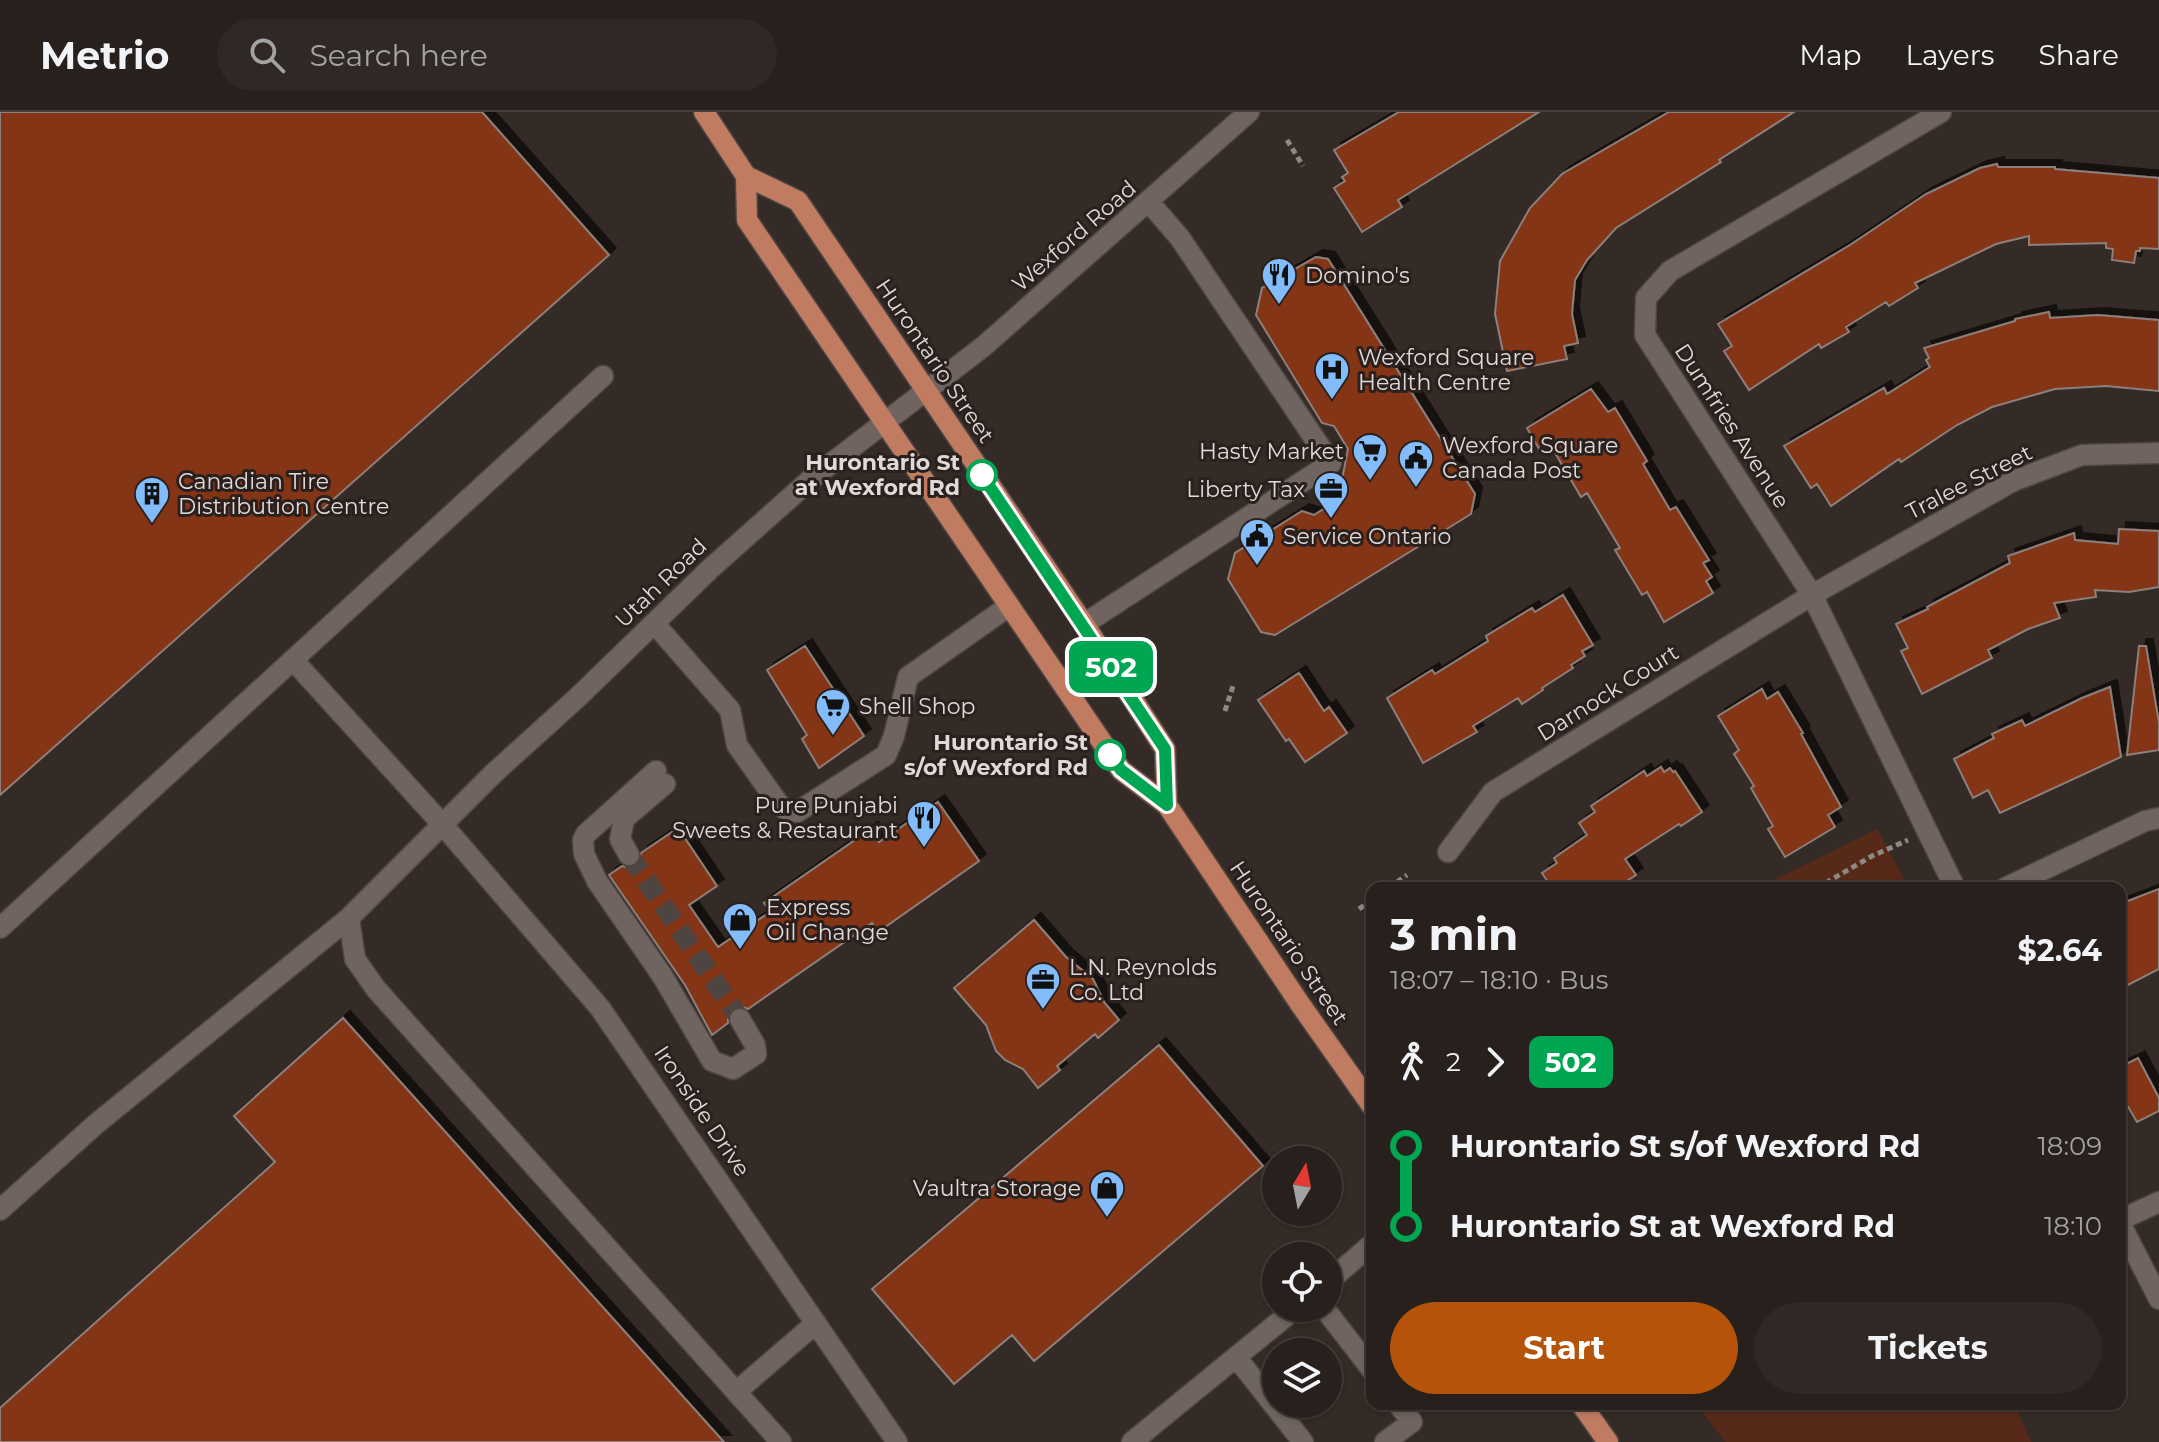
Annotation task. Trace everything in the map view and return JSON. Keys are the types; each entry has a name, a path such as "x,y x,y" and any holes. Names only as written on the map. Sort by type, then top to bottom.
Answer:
{"main road":[{"path":"704,112 746,176"},
{"name":"Hurontario Street","path":"1167,805 1165,749 1084,624 798,201 746,176 747,220 1121,770 1167,805 1366,1097"},
{"path":"1585,1410 1608,1442"}],"street":[{"name":"Wexford Road","path":"926,391 984,346 1249,112"},
{"name":"Dumfries Avenue","path":"1941,112 1670,271 1646,298 1645,335 1812,595 1952,882"},
{"path":"1084,624 1331,463 1180,238 1149,202"},
{"path":"0,928 603,376"},
{"name":"Utah Road","path":"0,1210 96,1124 349,918 494,773 578,697 710,569 811,479 926,391"},
{"name":"Tralee Street","path":"1812,595 2013,481 2082,455 2159,453"},
{"name":"Darnock Court","path":"1448,852 1493,792 1812,595"},
{"path":"654,623 730,710 737,745 778,803 785,809 797,812 886,755 894,736 908,677 1009,606"},
{"name":"Ironside Drive","path":"293,660 443,825 600,1008 897,1442"},
{"path":"629,855 620,839 624,819 661,778 586,834 583,845 586,861 663,977 712,1061 733,1069 756,1054 755,1045 740,1019"},
{"path":"2018,882 2145,821 2159,818"},
{"path":"349,918 355,959 376,989 781,1442"},
{"path":"2126,1218 2159,1202"},
{"path":"2126,1233 2159,1299"},
{"path":"1342,1270 1366,1249"},
{"path":"1132,1442 1279,1322"},
{"path":"1335,1322 1366,1362"},
{"path":"736,1392 816,1323"},
{"path":"1236,1357 1303,1442"},
{"path":"1385,1442 1412,1422 1403,1410"}],"path":[{"path":"1287,140 1303,166"},
{"path":"1225,711 1233,686"},
{"path":"1827,882 1872,856 1926,831"},
{"path":"1397,882 1407,875"},
{"path":"1359,909 1366,904"}],"shaded area":[{"path":"1877,829 1906,882 1770,882"},
{"path":"1701,1410 2017,1410 2031,1442 1725,1442"}],"building":[{"name":"Canadian Tire Distribution Centre","path":"0,112 482,112 609,255 0,795"},
{"path":"1399,112 1539,112 1398,200 1402,207 1362,232 1334,188 1345,181 1342,177 1348,173 1334,150"},
{"path":"1669,112 1794,112 1616,228 1587,260 1575,280 1572,314 1578,343 1564,346 1567,359 1507,371 1495,314 1500,261 1530,208 1562,174"},
{"path":"1997,164 1998,167 2055,167 2159,178 2159,249 2140,248 2136,251 2134,263 2112,260 2113,249 2106,248 2106,243 2029,245 2029,236 1996,244 1915,283 1918,288 1889,306 1886,302 1846,327 1849,332 1821,348 1819,344 1749,390 1724,351 1732,346 1718,324 1850,245 1926,194 1980,168"},
{"path":"1316,257 1328,259 1475,494 1471,514 1275,635 1261,632 1228,579 1235,553 1302,511 1314,515 1338,500 1348,449 1334,426 1322,423 1256,315 1262,288"},
{"path":"2049,312 2050,318 2098,315 2159,320 2159,391 2106,386 2055,389 1992,407 1957,425 1901,462 1899,459 1831,506 1817,484 1811,488 1784,446 1884,388 1887,394 1930,367 1924,348 2015,319"},
{"path":"1591,389 1608,412 1615,408 1647,461 1643,464 1670,510 1676,507 1709,560 1703,563 1712,577 1706,581 1713,593 1664,622 1647,592 1642,595 1615,550 1620,548 1587,493 1581,497 1551,446 1541,452 1527,428"},
{"path":"2119,529 2159,531 2159,587 2129,592 2095,590 2096,597 2054,603 2060,618 2028,629 1988,650 1992,658 1922,694 1901,651 1908,648 1896,624 2010,563 2008,556 2074,533 2075,540 2118,544"},
{"path":"1563,595 1593,645 1582,651 1585,656 1522,704 1518,698 1473,726 1477,732 1423,763 1387,698 1432,670 1435,674 1488,641 1486,636 1532,608 1535,612"},
{"path":"805,646 864,736 819,768 802,739 807,735 767,670"},
{"path":"2139,646 2146,646 2159,723 2159,750 2127,755"},
{"path":"1299,673 1324,711 1329,707 1347,733 1305,762 1289,739 1286,741 1258,700"},
{"path":"2110,687 2121,757 2000,813 1988,790 1973,798 1954,759 1994,738 1992,734 2022,720 2025,726"},
{"path":"1762,689 1767,699 1778,692 1841,807 1828,815 1835,827 1785,857 1768,829 1773,826 1751,788 1754,786 1734,754 1739,750 1718,716"},
{"path":"1661,767 1664,772 1670,768 1675,771 1702,812 1625,859 1636,875 1625,882 1548,882 1542,873 1557,863 1554,858 1587,835 1579,823 1595,812 1591,806 1644,771 1647,776"},
{"path":"938,802 979,861 878,932 872,923 748,1009 741,1006 733,1008 728,1013 728,1023 712,1035 685,985 609,875 622,866 636,866 641,853 678,828 717,886 689,905 718,947 770,912 764,903 871,829 879,842"},
{"path":"2159,889 2159,969 2126,986 2126,902"},
{"name":"L.N. Reynolds Co. Ltd","path":"1034,920 1066,957 1093,979 1104,1002 1119,1020 1098,1038 1095,1034 1057,1066 1060,1070 1038,1088 1023,1069 1005,1060 996,1051 986,1025 954,988"},
{"path":"343,1018 724,1442 0,1442 0,1408 275,1162 234,1116"},
{"path":"1159,1045 1262,1165 1034,1361 1012,1335 954,1384 872,1289"},
{"path":"2138,1058 2159,1098 2159,1111 2137,1122 2126,1103 2126,1064"}],"tunnel":[{"path":"629,855 740,1019"}],"bus line":[{"name":"502","path":"982,475 1165,749 1167,805 1121,770 1110,755"}],"place":[{"name":"Domino's","path":"1279,306"},
{"name":"Wexford Square Health Centre","path":"1332,401"},
{"name":"Hurontario St at Wexford Rd","path":"982,475"},
{"name":"Hasty Market","path":"1370,482"},
{"name":"Wexford Square Canada Post","path":"1416,489"},
{"name":"Liberty Tax","path":"1331,520"},
{"name":"Canadian Tire Distribution Centre","path":"152,525"},
{"name":"Service Ontario","path":"1257,567"},
{"name":"Shell Shop","path":"833,737"},
{"name":"Hurontario St s/of Wexford Rd","path":"1110,755"},
{"name":"Pure Punjabi Sweets & Restaurant","path":"924,849"},
{"name":"Express Oil Change","path":"740,951"},
{"name":"L.N. Reynolds Co. Ltd","path":"1043,1011"},
{"name":"Vaultra Storage","path":"1107,1219"}]}
